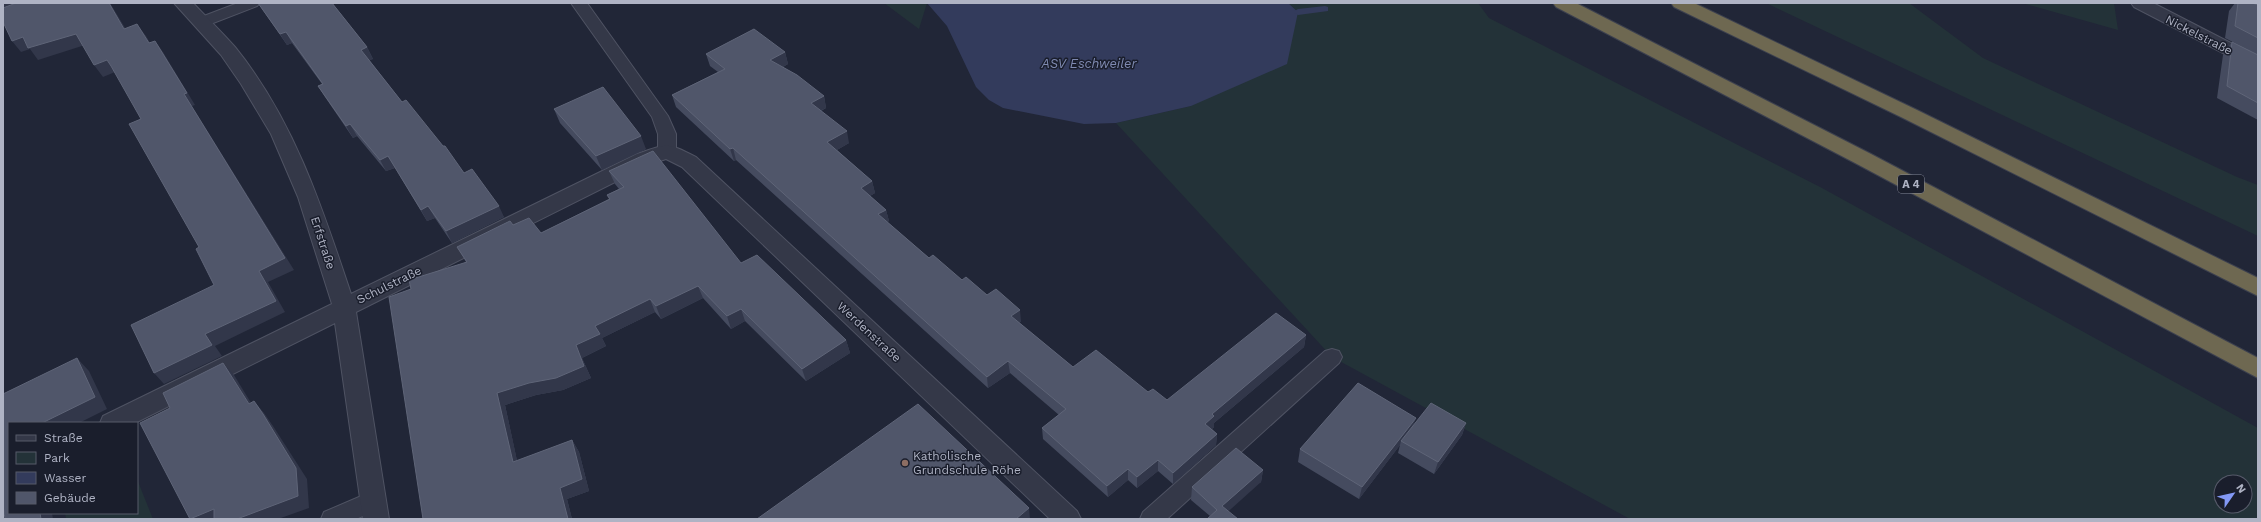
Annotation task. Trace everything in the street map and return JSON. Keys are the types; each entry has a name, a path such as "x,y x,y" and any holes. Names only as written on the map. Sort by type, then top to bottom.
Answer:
{"highway":[{"name":"A 4","path":"1562,3 1864,159 2258,369"},
{"path":"1680,3 1910,114 2258,288"}],"street":[{"name":"Erfstraße","path":"182,3 202,22 228,51 281,134 308,197 344,307 374,510"},
{"name":"Nickelstraße","path":"2140,3 2258,65"},
{"name":"Schulstraße","path":"114,422 644,159 667,151"},
{"name":"Werdenstraße","path":"667,151 689,162 1068,519"}],"lane":[{"path":"202,22 252,3"},
{"path":"578,3 660,116 667,134 667,151"},
{"path":"1151,519 1332,357"},
{"path":"332,519 374,510"}],"green space":[{"path":"884,3 927,3 919,29"},
{"path":"1288,3 1478,3 1489,18 1822,188 2258,428 2258,519 1630,519 1332,357 1116,123 1191,106 1298,12"},
{"path":"1766,3 1909,3 1983,58 2237,177 2258,185 2258,236"},
{"path":"2022,3 2114,3 2118,30"},
{"path":"138,482 153,519 66,519 65,514 138,514"}],"water":[{"name":"ASV Eschweiler","path":"927,3 1288,3 1298,12 1287,64 1191,106 1116,123 1084,124 1003,108 989,100 976,87 947,26"}],"building":[{"path":"16,3 109,3 124,29 137,24 149,43 155,41 187,93 184,94 285,258 259,271 276,301 205,334 212,345 154,373 131,325 214,285 196,249 199,247 129,124 141,119 107,60 94,65 76,34 28,48 23,37 12,41 3,22 3,8"},
{"path":"258,3 332,3 367,47 361,50 402,102 406,100 443,146 445,146 464,173 472,169 499,206 446,231 428,206 421,210 388,156 380,160 350,124 346,126 318,86 323,84 286,32 280,34"},
{"path":"2238,3 2252,3 2258,5 2258,38 2235,26"},
{"path":"754,29 785,52 770,60 797,75 824,96 811,103 847,131 827,142 872,181 861,188 886,210 878,214 929,258 933,255 962,280 966,277 987,295 996,289 1020,310 1011,316 1073,367 1096,350 1148,392 1153,389 1167,400 1276,313 1306,335 1212,414 1214,416 1205,424 1217,434 1173,473 1158,460 1137,477 1128,469 1107,486 1042,428 1066,409 1008,361 987,377 733,148 730,149 672,95 725,69 706,54"},
{"path":"2232,42 2258,55 2258,103 2227,86"},
{"path":"603,87 641,136 596,156 554,109"},
{"path":"653,151 741,263 757,255 846,340 802,369 741,309 727,316 698,286 656,306 650,299 595,326 600,334 576,345 584,366 556,378 529,383 497,393 513,462 572,440 582,479 560,488 568,519 423,519 389,297 411,289 409,280 467,262 457,247 510,221 513,225 529,218 541,233 610,199 607,195 624,187 609,171"},
{"path":"77,358 95,397 44,422 8,422 8,514 40,514 41,519 5,519 3,505 3,394"},
{"path":"223,363 249,404 254,401 296,468 298,496 237,519 214,519 214,509 190,519 140,423 170,408 163,393"},
{"path":"1358,383 1416,418 1362,487 1300,449"},
{"path":"1431,403 1466,423 1438,462 1401,441"},
{"name":"Katholische Grundschule Röhe","path":"918,404 1029,508 1016,519 757,519"},
{"path":"1236,448 1263,470 1222,506 1238,519 1207,519 1217,510 1192,487"}],"waterway":[{"path":"1298,12 1325,9"}],"place":[{"name":"Katholische Grundschule Röhe","path":"905,463"}]}
